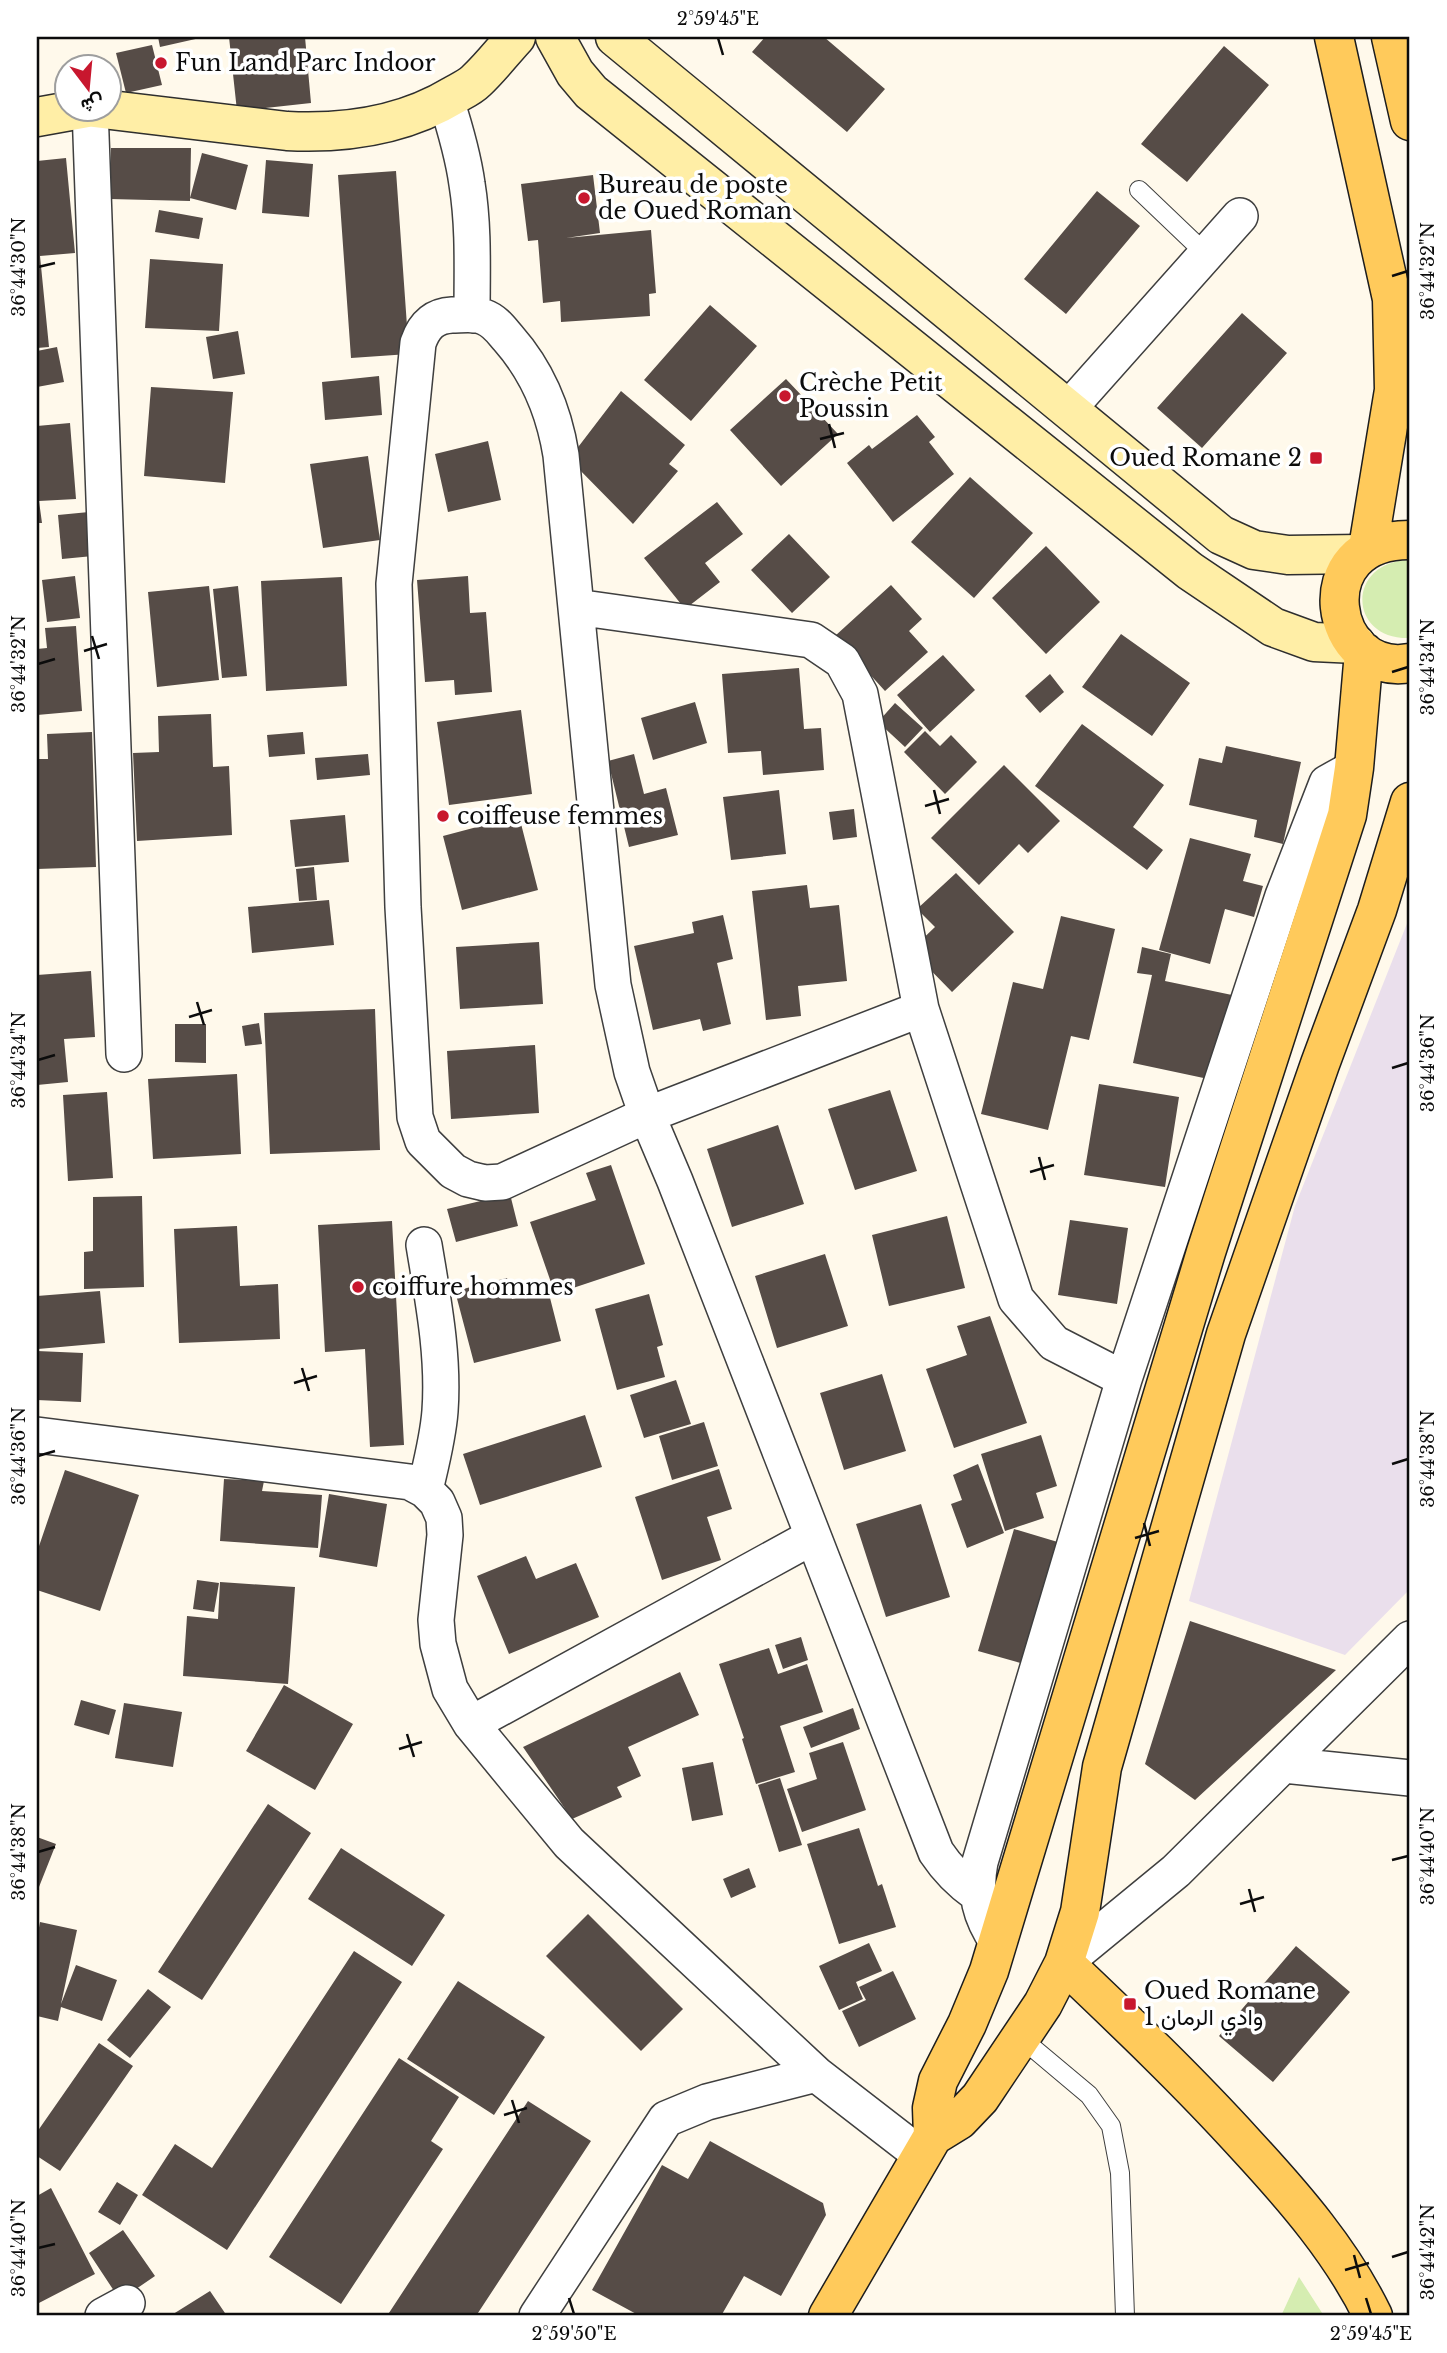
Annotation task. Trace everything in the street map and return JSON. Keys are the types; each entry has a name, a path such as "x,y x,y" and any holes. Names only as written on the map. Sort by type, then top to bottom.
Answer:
{"main road":[{"path":"1334,37 1392,299 1394,390 1364,551"},
{"path":"1391,37 1410,121"},
{"path":"1410,540 1391,540 1364,551 1349,567 1342,582 1339,599 1340,615 1346,631 1360,648 1382,662 1410,663"},
{"path":"928,2146 938,2081 979,1998 998,1943 1206,1252 1347,815 1354,768 1360,648"},
{"path":"828,2316 928,2146 971,2109 1021,2038 1055,1984 1064,1963 1080,1912 1102,1767 1226,1334 1315,1077 1377,910 1410,802"},
{"path":"1064,1963 1221,2117 1290,2193 1356,2282 1373,2316"}],"street":[{"path":"122,112 287,131 352,131 416,115 446,100 475,83 516,37"},
{"path":"555,37 575,73 591,92 1190,571 1273,627 1314,642 1360,648"},
{"path":"615,37 1221,535 1254,550 1288,555 1364,551"},
{"path":"446,100 468,185 472,314"},
{"path":"91,122 124,1054"},
{"path":"1069,408 1240,216"},
{"path":"921,1009 647,1115 502,1182 485,1183 468,1179 453,1171 422,1141 415,1117 403,907 394,584 418,344 423,329 441,316 472,314 489,318 518,349 537,378 551,409 561,455 613,985 632,1072 647,1115 936,1852 947,1869 977,1894"},
{"path":"1190,571 1221,535"},
{"path":"576,607 811,640 842,661 860,694 921,1009 1016,1299 1054,1343 1124,1379"},
{"path":"998,1943 980,1912 977,1894 980,1862 1124,1379 1283,896 1327,783 1354,768"},
{"path":"424,1245 439,1337 440,1374 440,1411 425,1490"},
{"path":"37,1438 410,1482 425,1490 437,1502 444,1518 445,1535 436,1620 438,1644 450,1689 471,1724 569,1843 816,2074 928,2146"},
{"path":"471,1724 812,1537"},
{"path":"1064,1963 1176,1871 1410,1639"},
{"path":"1284,1765 1410,1777"},
{"path":"537,2316 666,2119 706,2102 816,2074"}],"lane":[{"path":"1139,190 1206,254"},
{"path":"1021,2038 1088,2095 1111,2126 1120,2173 1125,2316"}],"shaded area":[{"path":"1410,916 1410,1589 1345,1655 1189,1601 1295,1206"}],"green space":[{"path":"1410,560 1410,638 1389,635 1374,627 1365,614 1362,600 1365,586 1374,573 1389,564"},
{"path":"1299,2277 1324,2316 1281,2316"}],"building":[{"path":"158,37 199,37 200,38 160,47"},
{"path":"229,37 305,37 311,103 237,111"},
{"path":"765,37 824,37 885,89 847,132 752,52"},
{"path":"152,45 162,85 126,93 120,52"},
{"path":"1224,46 1269,85 1187,182 1141,144"},
{"path":"111,148 191,148 190,201 110,199"},
{"path":"202,153 248,165 236,210 190,198"},
{"path":"66,158 75,253 40,256 49,347 37,348 37,161"},
{"path":"266,160 313,164 309,217 262,213"},
{"path":"396,171 409,354 351,358 338,175"},
{"path":"593,175 600,233 566,238 651,230 656,293 649,294 650,316 561,322 560,301 543,303 538,240 528,241 521,184"},
{"path":"1097,191 1140,226 1066,314 1024,279"},
{"path":"159,210 203,218 199,239 155,232"},
{"path":"150,259 223,264 219,331 145,328"},
{"path":"710,305 757,346 691,421 644,380"},
{"path":"1242,313 1287,353 1202,448 1157,408"},
{"path":"238,331 245,374 213,379 206,337"},
{"path":"57,347 64,382 37,387 37,351"},
{"path":"379,376 382,415 325,420 322,382"},
{"path":"786,379 838,434 781,486 730,430"},
{"path":"151,387 233,392 225,483 144,476"},
{"path":"621,391 685,445 669,464 678,471 633,524 569,459"},
{"path":"917,415 935,437 929,442 954,474 893,522 847,463 869,445 872,449"},
{"path":"70,423 76,499 39,501 42,523 37,523 37,426"},
{"path":"488,441 501,500 448,512 435,454"},
{"path":"368,456 380,540 323,548 310,464"},
{"path":"970,477 1033,533 974,598 911,542"},
{"path":"717,502 743,534 705,563 720,582 685,609 644,558"},
{"path":"89,512 93,556 62,559 58,515"},
{"path":"789,534 830,577 792,613 751,570"},
{"path":"1046,546 1100,602 1046,654 992,598"},
{"path":"75,576 80,618 47,622 42,580"},
{"path":"468,576 470,613 486,612 492,692 455,695 454,680 425,682 417,580"},
{"path":"342,577 347,686 266,691 261,581"},
{"path":"891,585 922,619 909,631 928,652 885,691 835,636"},
{"path":"209,586 219,680 157,687 148,592"},
{"path":"238,586 247,676 222,678 213,589"},
{"path":"76,626 82,711 37,715 37,649 47,648 45,628"},
{"path":"1121,634 1190,683 1152,736 1082,687"},
{"path":"943,655 975,690 930,732 897,695"},
{"path":"799,668 804,729 821,728 824,770 763,775 761,751 728,753 722,674"},
{"path":"1050,674 1064,692 1040,713 1025,696"},
{"path":"695,702 707,743 653,760 641,718"},
{"path":"895,703 923,728 905,747 878,722"},
{"path":"521,710 532,794 449,805 437,722"},
{"path":"211,714 213,767 229,766 232,835 137,841 133,753 159,752 158,716"},
{"path":"1082,724 1164,785 1133,827 1163,850 1147,870 1035,786"},
{"path":"925,731 940,746 951,735 977,762 945,794 904,752"},
{"path":"92,732 96,867 37,869 37,759 48,759 47,734"},
{"path":"303,732 305,754 269,757 267,735"},
{"path":"1226,746 1301,762 1283,844 1254,837 1257,820 1189,805 1199,758 1222,763"},
{"path":"368,754 370,775 317,780 315,758"},
{"path":"634,754 644,794 666,788 678,835 629,847 608,761"},
{"path":"1004,765 1060,821 1028,853 1019,844 979,885 931,838"},
{"path":"779,790 786,854 731,860 723,797"},
{"path":"854,809 857,837 833,840 829,812"},
{"path":"345,815 349,862 295,867 290,820"},
{"path":"519,816 538,890 462,910 443,836"},
{"path":"1190,838 1251,854 1243,881 1263,886 1254,917 1225,909 1210,964 1159,950"},
{"path":"314,867 317,900 299,901 296,869"},
{"path":"956,873 1014,932 952,992 911,950 935,927 917,909"},
{"path":"807,885 810,908 839,905 847,981 798,986 801,1016 766,1020 752,891"},
{"path":"329,900 334,945 252,953 248,907"},
{"path":"723,915 733,959 717,963 731,1024 703,1031 700,1019 653,1030 634,946 694,933 692,922"},
{"path":"1061,916 1115,929 1089,1040 1071,1036 1048,1130 981,1114 1013,982 1043,989"},
{"path":"539,942 543,1004 460,1009 456,947"},
{"path":"1142,947 1171,954 1165,981 1232,995 1213,1080 1133,1063 1152,975 1137,973"},
{"path":"91,971 95,1037 64,1039 68,1082 37,1085 37,975"},
{"path":"375,1009 380,1150 270,1154 264,1013"},
{"path":"259,1023 262,1044 245,1046 242,1026"},
{"path":"175,1024 206,1024 206,1063 175,1062"},
{"path":"535,1045 539,1113 451,1119 447,1051"},
{"path":"237,1074 241,1154 153,1159 148,1079"},
{"path":"1099,1084 1179,1097 1165,1187 1084,1175"},
{"path":"890,1090 917,1171 855,1190 828,1109"},
{"path":"107,1092 113,1178 68,1181 63,1095"},
{"path":"778,1125 804,1204 732,1227 707,1149"},
{"path":"611,1165 645,1264 555,1294 530,1222 596,1200 586,1173"},
{"path":"510,1194 518,1226 456,1242 447,1209"},
{"path":"142,1196 144,1287 84,1289 84,1252 93,1251 93,1197"},
{"path":"947,1216 965,1288 889,1306 872,1235"},
{"path":"1070,1220 1128,1228 1117,1304 1058,1295"},
{"name":"coiffure hommes","path":"392,1221 404,1445 370,1447 365,1349 325,1352 318,1225"},
{"path":"237,1226 240,1286 278,1284 280,1339 179,1343 174,1229"},
{"path":"825,1254 848,1326 777,1348 755,1276"},
{"path":"507,1278 512,1299 548,1290 561,1341 474,1363 455,1291"},
{"path":"100,1291 105,1343 38,1349 37,1296"},
{"path":"649,1294 663,1345 657,1347 665,1377 617,1390 595,1309"},
{"path":"990,1316 1027,1423 954,1448 926,1369 967,1355 957,1326"},
{"path":"37,1351 83,1353 81,1402 37,1400"},
{"path":"882,1374 906,1451 844,1470 820,1393"},
{"path":"676,1380 691,1424 644,1438 630,1395"},
{"path":"585,1415 602,1467 480,1505 463,1454"},
{"path":"704,1422 718,1466 672,1480 659,1436"},
{"path":"1041,1435 1057,1486 1036,1493 1044,1518 1005,1531 981,1454"},
{"path":"978,1464 1004,1533 967,1548 951,1504 962,1500 953,1475"},
{"path":"719,1469 732,1509 707,1517 721,1560 662,1580 635,1497"},
{"path":"65,1470 139,1495 100,1611 37,1590 37,1552"},
{"path":"224,1479 264,1481 262,1491 322,1495 318,1548 220,1541"},
{"path":"329,1494 387,1504 377,1567 319,1557"},
{"path":"921,1504 950,1597 886,1617 856,1524"},
{"path":"1014,1529 1071,1546 1035,1667 978,1651"},
{"path":"526,1556 536,1579 576,1563 599,1617 509,1654 477,1576"},
{"path":"197,1580 219,1583 214,1612 193,1609"},
{"path":"220,1582 295,1587 288,1684 183,1676 187,1616 218,1619"},
{"path":"1190,1621 1336,1670 1195,1800 1145,1764"},
{"path":"801,1637 808,1660 783,1669 775,1645"},
{"path":"769,1648 778,1674 807,1664 823,1712 780,1726 795,1772 756,1784 719,1664"},
{"path":"680,1672 699,1715 628,1747 641,1776 617,1787 622,1797 572,1819 523,1747"},
{"path":"284,1685 353,1724 315,1790 246,1751"},
{"path":"81,1700 116,1710 109,1735 74,1725"},
{"path":"124,1703 182,1712 173,1767 115,1758"},
{"path":"853,1708 860,1729 811,1748 803,1727"},
{"path":"843,1742 866,1810 802,1832 787,1789 817,1779 809,1753"},
{"path":"713,1762 723,1815 692,1821 682,1768"},
{"path":"780,1778 802,1845 779,1852 758,1785"},
{"path":"268,1804 311,1833 202,2000 158,1972"},
{"path":"859,1828 878,1886 882,1884 896,1927 839,1944 807,1844"},
{"path":"37,1837 56,1844 37,1892"},
{"path":"341,1848 445,1915 412,1966 308,1899"},
{"path":"749,1868 756,1887 731,1898 723,1879"},
{"path":"588,1914 683,2009 641,2051 546,1956"},
{"path":"40,1922 77,1930 61,2004 76,1965 117,1980 102,2021 61,2007 58,2021 37,2016 37,1939"},
{"path":"869,1943 882,1971 856,1982 863,1999 839,2010 819,1966"},
{"path":"1296,1946 1350,1992 1273,2082 1219,2036"},
{"path":"354,1951 402,1982 227,2250 142,2195 175,2144 212,2168"},
{"path":"893,1971 916,2019 859,2047 842,2011 866,2000 859,1987"},
{"path":"458,1981 545,2037 494,2115 407,2059"},
{"path":"148,1989 171,2007 130,2058 107,2040"},
{"path":"99,2043 133,2066 60,2171 37,2156 37,2132"},
{"path":"399,2058 459,2097 431,2141 443,2149 341,2304 269,2257"},
{"path":"528,2101 591,2141 476,2316 387,2316"},
{"path":"710,2141 823,2203 826,2215 781,2296 744,2276 721,2316 640,2316 592,2290 662,2165 688,2179"},
{"path":"117,2182 138,2195 120,2225 98,2212"},
{"path":"51,2188 95,2274 37,2304 37,2196"},
{"path":"123,2230 155,2276 120,2300 89,2253"},
{"path":"210,2291 227,2316 170,2316"}],"place":[{"name":"Fun Land Parc Indoor","path":"161,63"},
{"name":"Bureau de poste de Oued Roman","path":"584,198"},
{"name":"Crèche Petit Poussin","path":"785,396"},
{"name":"Oued Romane 2","path":"1316,458"},
{"name":"coiffeuse femmes","path":"443,816"},
{"name":"coiffure hommes","path":"358,1287"},
{"name":"Oued Romane 1 وادي الرمان","path":"1130,2004"}]}
